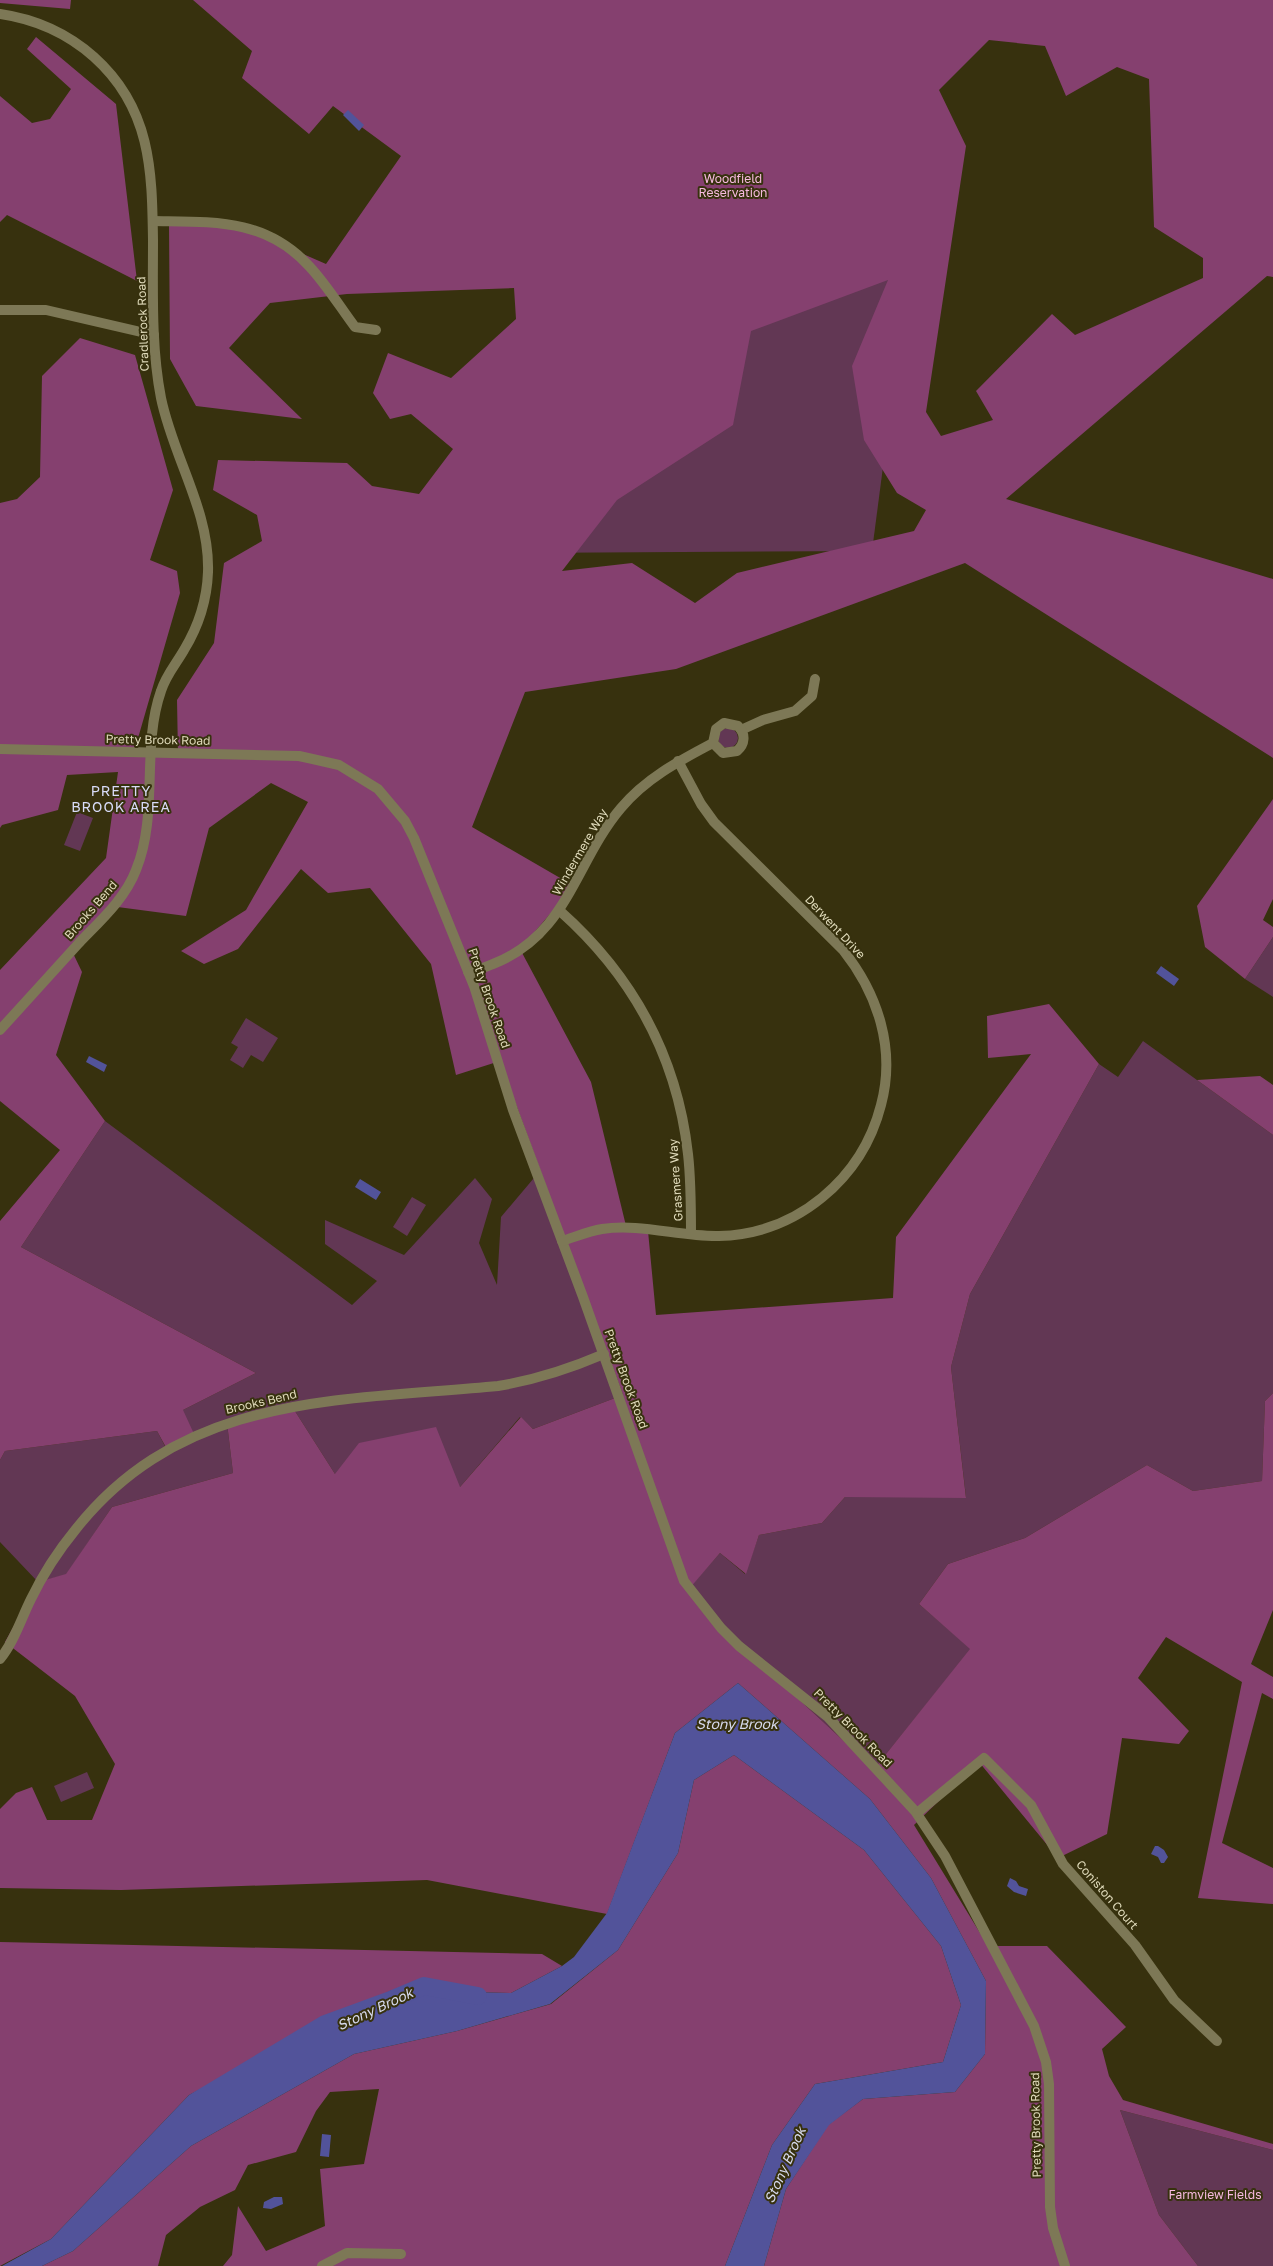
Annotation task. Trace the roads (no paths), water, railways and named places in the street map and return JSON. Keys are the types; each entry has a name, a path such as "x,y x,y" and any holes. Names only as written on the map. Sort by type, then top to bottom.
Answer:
{"street":[{"name":"Cradlerock Road","path":"0,14 30,20 69,38 86,50 112,76 126,95 144,134 152,176 154,335 161,399 176,454 202,523 207,551 208,572 202,610 195,629 166,678 160,692 152,752"},
{"path":"153,221 235,224 267,234 284,244 310,267 355,327 376,330"},
{"path":"0,310 46,310 154,335"},
{"path":"741,730 763,720 795,711 812,696 815,679"},
{"path":"724,723 734,724 741,730 743,744 733,754 719,751 713,743 716,729 724,723"},
{"name":"Windermere Way","path":"468,972 504,959 523,948 540,934 560,911 606,828 620,809 652,778 678,761 713,743"},
{"name":"Pretty Brook Road","path":"0,749 299,756 339,766 369,782 378,789 405,821 468,972 513,1110 604,1354 684,1581 721,1628 828,1717 916,1813 945,1856 1034,2026 1041,2044 1050,2084 1050,2207 1053,2228 1065,2266"},
{"name":"Brooks Bend","path":"0,1030 127,889 142,856 152,752"},
{"name":"Derwent Drive","path":"678,761 701,804 714,822 843,950 856,966 875,1003 884,1038 886,1058 883,1097 870,1137 852,1167 834,1188 800,1213 762,1230 720,1236 692,1234"},
{"name":"Grasmere Way","path":"560,911 586,935 619,974 650,1027 664,1059 682,1118 688,1152 692,1234 603,1228 562,1241"},
{"name":"Brooks Bend","path":"0,1660 14,1638 42,1578 76,1528 117,1486 162,1454 195,1436 237,1419 282,1408 498,1386 526,1381 575,1366 604,1354"},
{"name":"Coniston Court","path":"916,1813 984,1758 1031,1805 1063,1864 1135,1945 1174,2000 1217,2041"},
{"path":"322,2266 347,2253 401,2254"}],"water":[{"path":"348,110 364,125 359,131 343,115"},
{"path":"1161,966 1179,979 1174,986 1156,973"},
{"path":"89,1056 107,1065 104,1072 86,1062"},
{"path":"360,1179 381,1192 376,1200 355,1187"},
{"name":"Stony Brook","path":"738,1683 870,1799 931,1878 986,1981 985,2054 955,2092 863,2099 829,2125 786,2189 764,2266 725,2266 772,2145 815,2084 943,2062 961,2005 941,1946 864,1850 734,1755 694,1780 678,1853 618,1950 550,2004 457,2031 354,2054 191,2146 73,2251 42,2266 2,2266 51,2239 189,2095 321,2016 392,1990 511,1993 562,1966 574,1957 607,1913 675,1733"},
{"path":"1155,1846 1164,1850 1168,1857 1164,1863 1161,1863 1158,1857 1151,1854"},
{"path":"1010,1878 1016,1881 1019,1886 1028,1889 1026,1896 1014,1892 1007,1886"},
{"path":"322,2134 331,2135 329,2157 320,2156"},
{"path":"274,2197 282,2197 283,2204 271,2209 263,2208 264,2202"}],"waterway":[{"name":"Stony Brook","path":"393,1999 424,1986 478,1996"}],"district":[{"name":"PRETTY BROOK AREA","path":"121,800"}],"park label":[{"name":"Woodfield Reservation","path":"733,186"},
{"name":"Farmview Fields","path":"1215,2195"}]}
